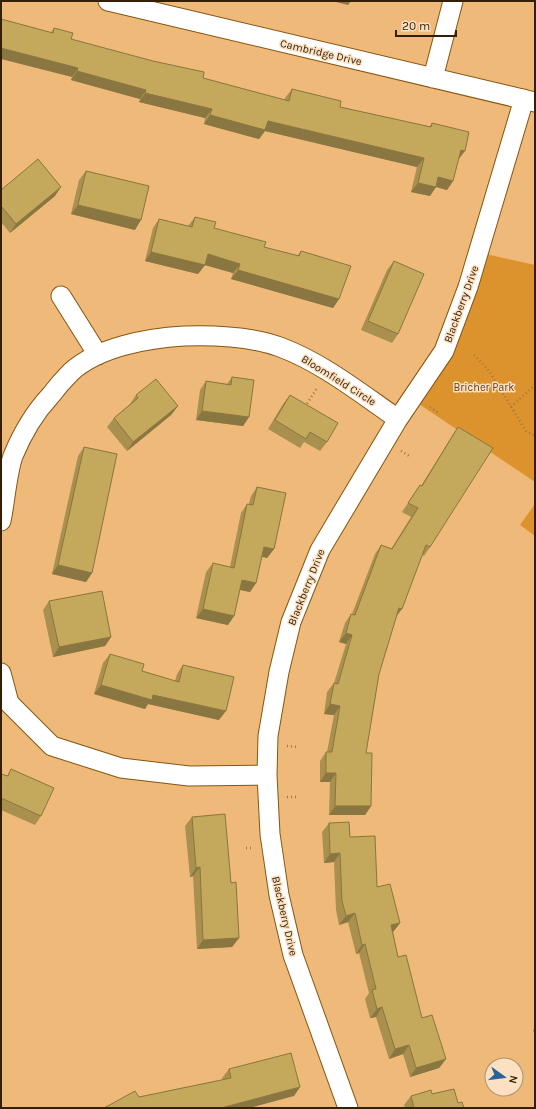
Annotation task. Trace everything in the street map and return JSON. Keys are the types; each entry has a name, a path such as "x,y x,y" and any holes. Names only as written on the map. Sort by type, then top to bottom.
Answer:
{"street":[{"name":"Cambridge Drive","path":"108,1 142,5 433,78 529,100"},
{"path":"433,78 453,1"},
{"name":"Blackberry Drive","path":"348,1108 293,955 279,895 270,834 267,775 268,736 279,672 291,622 320,550 398,418 444,351 468,288 529,100"},
{"path":"60,296 98,356"},
{"name":"Bloomfield Circle","path":"1,521 13,457 36,411 71,371 98,356 136,342 167,337 207,335 247,338 279,346 305,358 341,379 398,418"},
{"path":"1,673 5,704 52,746 121,768 189,776 267,775"}],"path":[{"path":"474,356 488,371 526,430 535,436"},
{"path":"511,407 535,385"},
{"path":"301,412 318,387"},
{"path":"430,407 440,414"},
{"path":"401,451 411,457"},
{"path":"287,746 299,747"},
{"path":"286,797 299,797"}],"green space":[{"name":"Bricher Park","path":"486,254 535,265 535,482 416,402"},
{"path":"535,504 535,536 520,525"}],"building":[{"path":"1,19 53,33 54,28 73,33 71,39 153,61 204,72 203,78 289,101 292,89 341,101 340,107 431,127 432,123 469,132 465,151 461,150 453,181 438,177 436,187 418,183 424,158 268,121 265,130 210,115 212,109 145,93 146,90 77,71 78,68 1,48"},
{"path":"38,159 61,187 16,224 1,206 1,190"},
{"path":"86,171 149,186 141,220 78,205"},
{"path":"195,217 216,222 214,228 266,242 264,247 299,256 301,251 351,266 339,299 238,270 240,264 208,254 205,265 151,252 159,219 192,227"},
{"path":"394,261 424,274 398,334 368,321"},
{"path":"232,377 254,380 249,417 202,411 206,381 231,385"},
{"path":"156,379 178,406 133,442 114,418 138,398 136,395"},
{"path":"290,395 338,423 327,442 310,432 306,439 275,420"},
{"path":"458,427 493,448 430,547 426,545 402,609 399,608 379,674 366,753 372,753 371,806 335,806 336,773 326,773 326,752 332,752 340,706 330,704 334,683 338,684 352,635 346,633 351,614 355,615 381,545 392,549 418,508 408,503 420,485 422,486"},
{"path":"84,447 117,454 92,573 58,565"},
{"path":"257,487 286,493 274,549 264,547 256,583 242,580 234,616 203,609 213,563 234,568 247,504 253,505"},
{"path":"102,591 111,637 59,647 49,601"},
{"path":"110,654 144,664 142,671 179,682 183,665 234,677 226,711 153,695 152,700 101,685"},
{"path":"11,769 54,788 41,816 1,798 1,774 8,776"},
{"path":"225,814 231,883 236,882 239,938 203,940 200,867 196,868 192,817"},
{"path":"349,822 350,837 375,836 377,887 390,884 400,923 391,925 398,957 406,955 422,1018 432,1015 446,1059 416,1068 409,1045 395,1049 382,1007 377,1009 372,990 376,989 365,944 362,945 355,913 346,916 342,901 340,853 330,854 329,823"},
{"path":"291,1053 300,1087 221,1108 104,1108 135,1091 139,1097 231,1078 229,1069"},
{"path":"454,1089 458,1103 462,1102 464,1108 414,1108 411,1096 431,1090 432,1094"}]}
